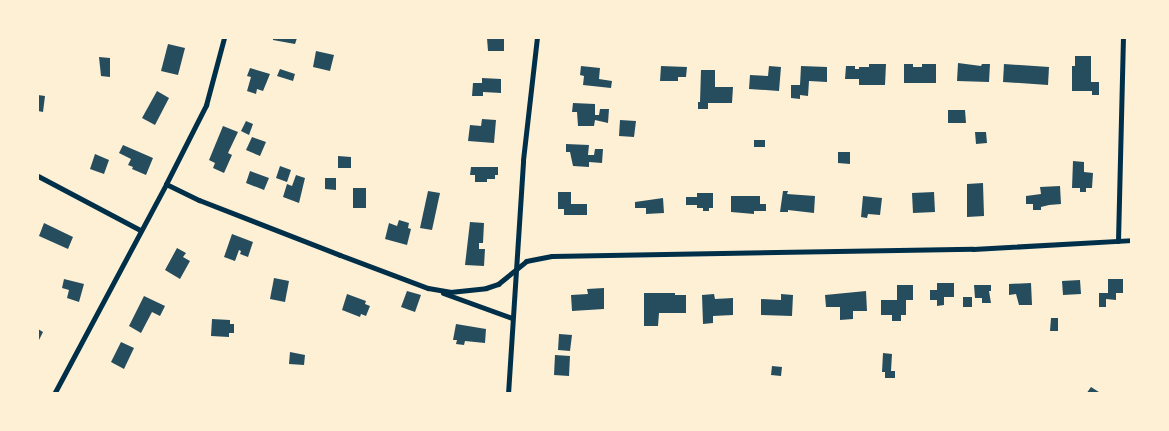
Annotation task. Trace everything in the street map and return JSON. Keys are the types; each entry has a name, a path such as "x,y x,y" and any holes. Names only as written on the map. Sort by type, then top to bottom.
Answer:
{"street":[{"path":"54,394 206,105 224,38"},
{"path":"508,394 523,160 537,38"},
{"path":"1118,241 1123,38"},
{"path":"38,176 140,230"},
{"path":"166,184 228,212 512,318"},
{"path":"428,288 461,292 480,290 498,284 515,268 538,257 586,254 964,249 1132,240"}],"building":[{"path":"273,38 297,38 295,44 273,40"},
{"path":"487,38 504,38 504,51 488,51"},
{"path":"168,44 185,48 178,75 161,71"},
{"path":"316,51 334,55 330,71 313,67"},
{"path":"1075,56 1091,56 1091,82 1099,82 1099,95 1092,95 1092,91 1072,91 1072,66 1075,66"},
{"path":"99,57 110,58 110,77 101,76"},
{"path":"958,63 981,66 982,64 990,64 989,82 957,81"},
{"path":"869,64 886,64 885,85 859,85 859,79 845,79 846,66 855,66 855,69 859,69 859,67 869,67"},
{"path":"904,64 922,67 922,64 936,64 936,83 904,83"},
{"path":"1004,64 1049,67 1048,85 1003,82"},
{"path":"581,66 600,68 599,79 612,81 611,88 583,85 584,76 580,75"},
{"path":"661,66 687,67 686,77 678,77 678,81 660,81"},
{"path":"769,66 781,67 779,91 749,89 750,75 768,76"},
{"path":"801,66 827,67 827,82 809,81 808,96 800,95 800,99 791,98 791,85 800,85"},
{"path":"250,68 270,74 263,91 257,89 256,94 247,91 251,77 247,76"},
{"path":"280,69 295,74 293,81 277,76"},
{"path":"701,70 715,70 715,87 733,87 732,103 708,103 708,109 698,109"},
{"path":"482,78 501,79 501,93 483,92 483,96 472,96 473,83 482,83"},
{"path":"157,91 169,98 155,125 142,118"},
{"path":"38,95 45,96 43,112 38,111"},
{"path":"573,103 595,104 595,115 599,115 600,109 609,109 608,123 595,120 594,126 578,126 577,112 572,112"},
{"path":"948,110 965,110 966,123 948,123"},
{"path":"482,119 496,120 494,143 468,141 470,125 481,126"},
{"path":"620,120 636,121 634,137 619,136"},
{"path":"246,121 253,124 249,135 241,131"},
{"path":"223,126 238,132 228,153 232,155 224,173 213,168 215,163 209,160"},
{"path":"975,132 986,132 987,143 976,144"},
{"path":"252,137 266,142 260,156 246,150"},
{"path":"754,140 765,140 765,147 754,147"},
{"path":"566,144 589,145 588,155 594,155 595,149 603,149 602,163 589,162 589,167 573,166 570,152 566,152"},
{"path":"123,145 153,158 146,175 132,169 133,167 128,165 131,159 119,153"},
{"path":"838,152 850,152 850,164 838,163"},
{"path":"95,154 109,160 104,174 90,169"},
{"path":"338,156 351,157 351,168 338,168"},
{"path":"1073,161 1084,162 1084,172 1093,173 1092,188 1086,188 1086,192 1080,192 1080,188 1072,188"},
{"path":"280,166 291,170 287,182 276,178"},
{"path":"471,167 498,167 498,175 495,175 495,179 487,179 487,182 475,182 475,175 470,175"},
{"path":"250,171 269,178 264,190 246,183"},
{"path":"296,175 305,178 299,203 283,197 287,184 292,186"},
{"path":"325,178 336,178 336,190 325,189"},
{"path":"983,183 984,216 967,217 967,184"},
{"path":"1060,186 1061,204 1041,207 1041,210 1033,210 1033,204 1026,204 1026,196 1041,194 1040,187"},
{"path":"353,188 366,188 366,208 353,208"},
{"path":"428,191 440,193 432,230 420,228"},
{"path":"783,191 788,191 787,194 815,196 814,213 788,210 788,212 780,212"},
{"path":"558,192 571,192 571,204 587,204 587,215 564,215 564,209 558,209"},
{"path":"934,192 935,212 913,213 912,193"},
{"path":"697,193 713,193 713,208 709,208 709,211 703,211 703,208 697,208 697,205 686,205 686,197 697,197"},
{"path":"731,196 760,196 760,204 766,204 766,211 754,211 754,214 731,212"},
{"path":"863,196 882,198 880,215 868,214 867,218 861,217"},
{"path":"663,198 664,213 646,214 646,208 635,208 635,202"},
{"path":"399,220 409,223 408,228 411,229 407,245 385,239 389,223 397,226"},
{"path":"470,222 484,223 483,243 479,243 479,249 485,249 484,266 465,265"},
{"path":"44,223 73,237 68,249 39,236"},
{"path":"232,234 253,242 248,257 240,254 241,251 239,250 235,261 224,257"},
{"path":"177,248 186,253 183,257 190,261 180,279 165,270"},
{"path":"274,278 289,281 285,302 270,299"},
{"path":"64,279 84,284 79,302 67,298 69,290 62,288"},
{"path":"1108,279 1123,279 1123,293 1116,293 1116,300 1106,299 1106,307 1099,307 1099,293 1108,293"},
{"path":"1080,280 1081,294 1063,295 1062,281"},
{"path":"937,283 954,283 954,297 944,297 944,305 937,306 937,300 930,300 930,290 937,290"},
{"path":"1031,283 1032,305 1019,305 1016,294 1009,295 1009,284"},
{"path":"897,285 913,285 913,300 906,300 906,315 901,315 901,321 892,321 892,315 881,315 881,300 897,300"},
{"path":"974,285 991,285 991,291 989,291 991,303 982,303 982,298 975,298"},
{"path":"604,288 604,309 572,311 571,295 588,294 587,289"},
{"path":"407,291 421,295 415,312 401,307"},
{"path":"866,291 867,311 853,311 853,319 840,320 840,307 826,307 825,295"},
{"path":"644,293 686,295 686,313 659,313 658,326 644,326"},
{"path":"347,294 366,301 365,304 370,306 366,316 361,314 360,317 342,310"},
{"path":"714,294 715,299 733,298 733,315 713,316 713,323 703,324 702,295"},
{"path":"781,294 793,295 792,316 761,315 761,299 781,300"},
{"path":"144,296 165,306 160,316 152,312 141,333 129,326"},
{"path":"963,297 972,297 972,307 963,307"},
{"path":"1051,318 1058,318 1058,331 1050,331"},
{"path":"212,319 230,320 230,324 234,324 234,333 229,333 229,337 211,336"},
{"path":"456,324 486,329 485,343 465,341 464,345 456,344 457,340 453,340"},
{"path":"38,329 43,332 38,342"},
{"path":"559,334 572,335 570,351 558,350"},
{"path":"121,342 134,348 124,369 111,362"},
{"path":"290,352 305,355 304,365 289,364"},
{"path":"883,353 892,354 891,371 895,371 895,378 885,378 885,372 882,372"},
{"path":"555,355 570,356 569,376 554,375"},
{"path":"772,366 782,367 781,376 771,375"},
{"path":"1091,387 1102,394 1086,394"}]}
